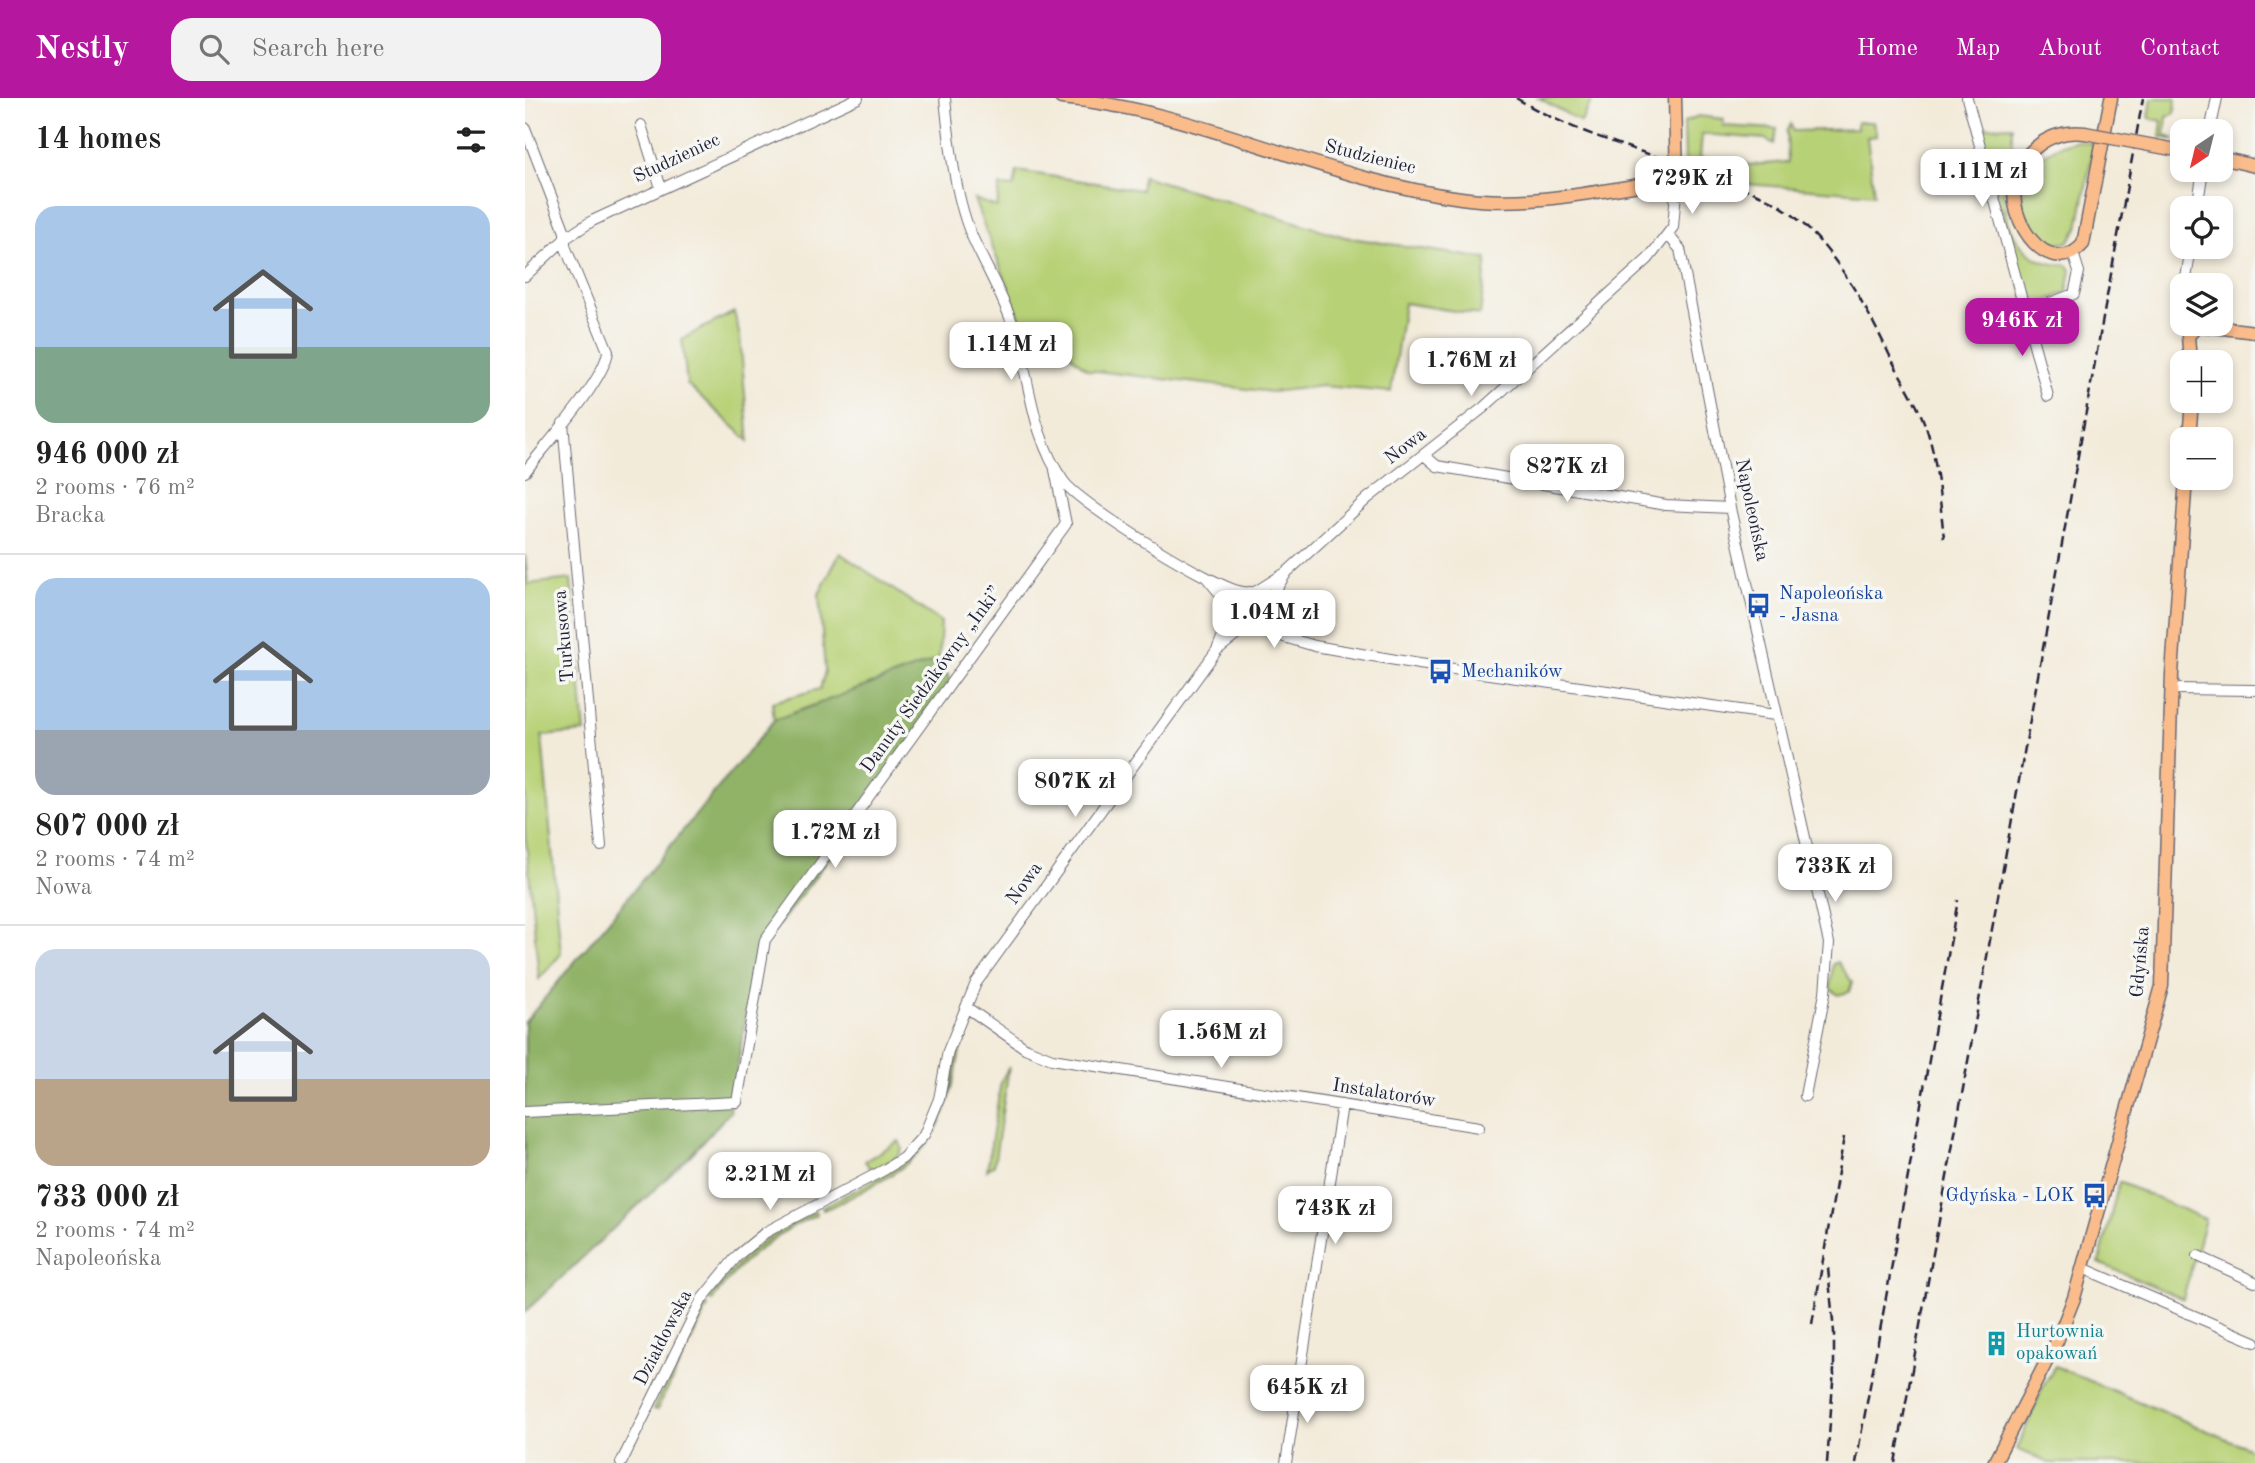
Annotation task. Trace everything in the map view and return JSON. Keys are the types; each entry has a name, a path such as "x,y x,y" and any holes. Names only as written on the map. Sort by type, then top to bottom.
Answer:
{"main road":[{"name":"Studzieniec","path":"1061,98 1150,111 1330,169 1462,198 1517,201 1677,178"},
{"path":"1675,98 1677,178"},
{"path":"2111,98 2087,233 2084,244 2073,253 2054,255 2032,241 2018,218 2013,194 2019,167 2028,153 2040,143 2059,134 2085,133 2170,149"},
{"path":"2233,160 2255,166"},
{"path":"2233,330 2255,332"},
{"name":"Gdyńska","path":"1994,1463 2057,1340 2085,1269 2162,986 2172,689 2185,490"}],"street":[{"name":"Studzieniec","path":"525,276 566,238 592,220 858,98"},
{"path":"945,98 961,203 971,233 1014,331 1039,434 1053,465 1070,489 1095,509 1207,578 1234,592 1255,592 1268,603 1268,617 1257,629"},
{"path":"1967,98 2048,396"},
{"path":"2213,119 2217,98"},
{"path":"641,125 661,188"},
{"path":"525,128 566,238 565,246 608,351 607,361 525,472"},
{"path":"1668,235 1676,214 1677,178"},
{"name":"Nowa","path":"1255,592 1287,572 1359,506 1515,380 1648,259 1668,235"},
{"name":"Napoleońska","path":"1668,235 1680,249 1730,508 1829,943 1825,993 1805,1096"},
{"path":"2026,312 2074,293 2079,272 2073,253"},
{"name":"Turkusowa","path":"563,423 601,846"},
{"path":"1424,455 1437,466 1666,505 1730,508"},
{"name":"Danuty Siedzikówny „Inki”","path":"525,1112 737,1102 765,940 1066,524 1053,465"},
{"name":"Nowa","path":"1268,603 1287,572"},
{"path":"1207,578 1231,611 1236,624 1244,629 1257,629 1315,646 1419,664 1775,715"},
{"path":"1231,611 1244,592"},
{"name":"Nowa","path":"966,1007 989,964 1216,650 1231,611"},
{"path":"1268,617 1294,638"},
{"name":"Nowa","path":"1216,650 1244,629"},
{"path":"2172,689 2255,690"},
{"name":"Instalatorów","path":"966,1007 1025,1048 1052,1059 1479,1127"},
{"name":"Działdowska","path":"621,1463 702,1299 738,1255 766,1232 903,1158 924,1135 936,1108 948,1051 966,1007"},
{"path":"1286,1463 1342,1105"},
{"path":"2197,1256 2255,1282"},
{"path":"2085,1269 2255,1342"}],"green space":[{"path":"1539,98 1593,98 1581,122"},
{"path":"2152,98 2176,98 2175,113 2167,117 2165,135 2170,139 2160,137 2162,121 2149,118"},
{"path":"1698,116 1724,119 1723,126 1777,129 1774,144 1765,139 1702,134 1700,158 1750,165 1788,162 1787,131 1791,124 1793,131 1857,129 1857,122 1873,122 1877,136 1867,137 1874,194 1746,184 1685,165 1684,122"},
{"path":"2012,126 2012,145 2017,151 2009,168 2005,187 2009,225 2030,254 2047,262 2067,265 2071,270 2067,292 2035,306 2026,303 1978,127"},
{"path":"2076,141 2094,144 2078,228 2068,242 2059,244 2041,236 2029,223 2023,207 2023,191 2029,174 2040,159 2056,148"},
{"path":"1017,171 1141,190 1143,176 1345,237 1487,259 1480,315 1404,303 1391,392 1322,386 1272,392 1088,370 1067,352 1029,345 974,199 997,207 1000,186 1014,187"},
{"path":"734,312 740,337 749,441 687,384 682,339"},
{"path":"840,553 941,622 939,659 774,720 772,702 820,689 825,671 819,594"},
{"path":"525,555 528,584 571,579 585,732 542,736 561,954 539,979 525,830"},
{"path":"1249,599 1258,602 1261,611 1258,620 1249,623 1240,620 1237,611 1240,602"},
{"path":"939,659 951,681 834,852 756,955 730,1112 687,1159 525,1312 525,1022 774,720"},
{"path":"1838,962 1852,982 1849,992 1838,995 1830,988 1833,964"},
{"path":"966,1031 945,1111 937,1129 925,1145 891,1175 823,1210 822,1207 898,1165 928,1136 940,1118 948,1097 957,1049 962,1034"},
{"path":"1009,1067 994,1165 987,1170 1001,1081"},
{"path":"899,1141 902,1148 899,1155 876,1170 869,1167 865,1161"},
{"path":"2119,1182 2205,1219 2183,1299 2099,1263"},
{"path":"816,1210 817,1214 786,1230 758,1250 734,1273 712,1301 708,1299 756,1247"},
{"path":"704,1305 708,1307 657,1410 653,1409"},
{"path":"2055,1366 2255,1451 2255,1463 2049,1463 2017,1449 2043,1387"}],"railway":[{"path":"1516,98 1608,141 1737,185 1768,199 1807,228 1855,290 1920,413 1934,458 1944,538"},
{"path":"1895,1463 2143,98"},
{"path":"1856,1463 1958,900"},
{"path":"1812,1324 1844,1137"},
{"path":"1828,1268 1834,1332 1834,1376"},
{"path":"1827,1463 1834,1369"}],"place":[{"name":"Napoleońska - Jasna","path":"1759,605"},
{"name":"Mechaników","path":"1441,672"},
{"name":"Gdyńska - LOK","path":"2095,1196"},
{"name":"Hurtownia opakowań","path":"1996,1343"}]}
